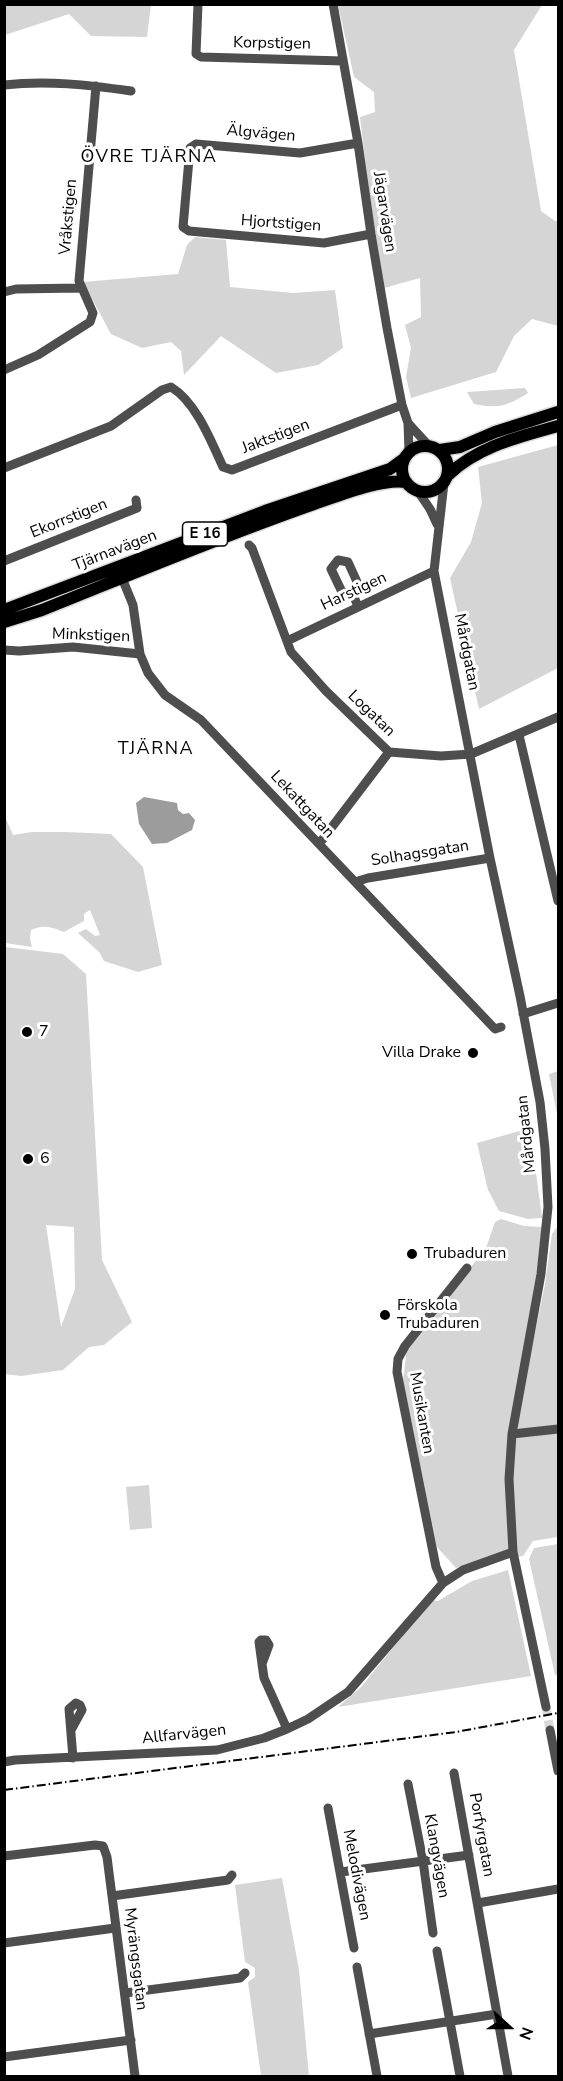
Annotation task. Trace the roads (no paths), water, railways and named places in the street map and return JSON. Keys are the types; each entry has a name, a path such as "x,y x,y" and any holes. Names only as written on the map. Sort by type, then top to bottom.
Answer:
{"highway":[{"name":"E 16","path":"407,455 418,447 460,447 495,432 558,412"},
{"path":"407,455 403,473 406,482 417,490 434,490 459,464 483,450 558,426"},
{"path":"434,448 447,461 446,479"},
{"name":"Tjärnavägen","path":"4,610 265,511 390,469 407,455"},
{"name":"Tjärnavägen","path":"4,622 42,610 266,521 347,493 390,482 406,482"}],"street":[{"name":"Korpstigen","path":"198,4 196,54 201,57 343,61"},
{"name":"Jägarvägen","path":"333,4 358,143 371,234 402,405 408,423 407,455"},
{"path":"4,85 29,82 96,86 131,91"},
{"name":"Vråkstigen","path":"4,370 38,355 76,331 90,322 93,313 80,288 79,280 96,86"},
{"name":"Älgvägen","path":"189,231 183,227 190,148 196,144 300,153 358,143"},
{"name":"Hjortstigen","path":"189,231 324,243 371,234"},
{"path":"4,292 16,289 80,288"},
{"name":"Jaktstigen","path":"4,468 111,426 162,390 171,387 179,392 206,429 223,467 232,470 402,405"},
{"name":"Jägarvägen","path":"408,423 434,448"},
{"name":"Mårdgatan","path":"446,479 438,526 434,571 540,1102 545,1149 548,1207 541,1274 512,1434 509,1479 513,1552 546,1707"},
{"path":"417,490 438,526"},
{"name":"Ekorrstigen","path":"4,561 137,508 136,500"},
{"name":"Logatan","path":"249,545 291,652 326,691 389,752 441,756 471,754 558,717"},
{"name":"Harstigen","path":"287,641 434,571"},
{"name":"Lekattgatan","path":"122,578 133,605 140,654 148,673 165,695 201,720 495,1029 501,1027"},
{"path":"352,594 358,607"},
{"name":"Minkstigen","path":"4,650 73,647 140,654"},
{"path":"519,735 556,881 558,901"},
{"path":"319,844 389,752"},
{"name":"Solhagsgatan","path":"355,882 490,858"},
{"path":"523,1014 558,1003"},
{"name":"Musikanten","path":"443,1583 436,1567 397,1372 398,1359 405,1346 467,1268"},
{"path":"512,1434 558,1429"},
{"name":"Allfarvägen","path":"4,1762 217,1750 264,1738 287,1729 308,1719 348,1692 443,1583 463,1570 513,1552"},
{"path":"262,1664 264,1678 287,1729"},
{"path":"72,1730 73,1758"},
{"path":"550,1730 558,1771"},
{"name":"Porfyrgatan","path":"454,1773 508,2076"},
{"name":"Klangvägen","path":"408,1784 423,1861 433,1933"},
{"name":"Melodivägen","path":"328,1808 354,1948"},
{"name":"Myrängsgatan","path":"4,1856 103,1846 112,1896 135,2076"},
{"path":"341,1872 469,1855"},
{"path":"112,1896 228,1880 232,1875"},
{"name":"Porfyrgatan","path":"478,1903 558,1889"},
{"path":"4,1943 116,1928"},
{"path":"437,1951 460,2076"},
{"path":"357,1966 377,2076"},
{"path":"125,1993 240,1978 245,1973"},
{"path":"369,2034 497,2014"},
{"path":"4,2057 130,2040"}],"tunnel":[{"path":"546,1707 550,1730"}],"railway":[{"path":"4,1790 456,1732 558,1713"}],"place":[{"name":"7","path":"27,1032"},
{"name":"Villa Drake","path":"473,1053"},
{"name":"6","path":"28,1159"},
{"name":"Trubaduren","path":"412,1254"},
{"name":"Förskola Trubaduren","path":"385,1315"}],"district":[{"name":"ÖVRE TJÄRNA","path":"149,158"},
{"name":"TJÄRNA","path":"156,750"}]}
